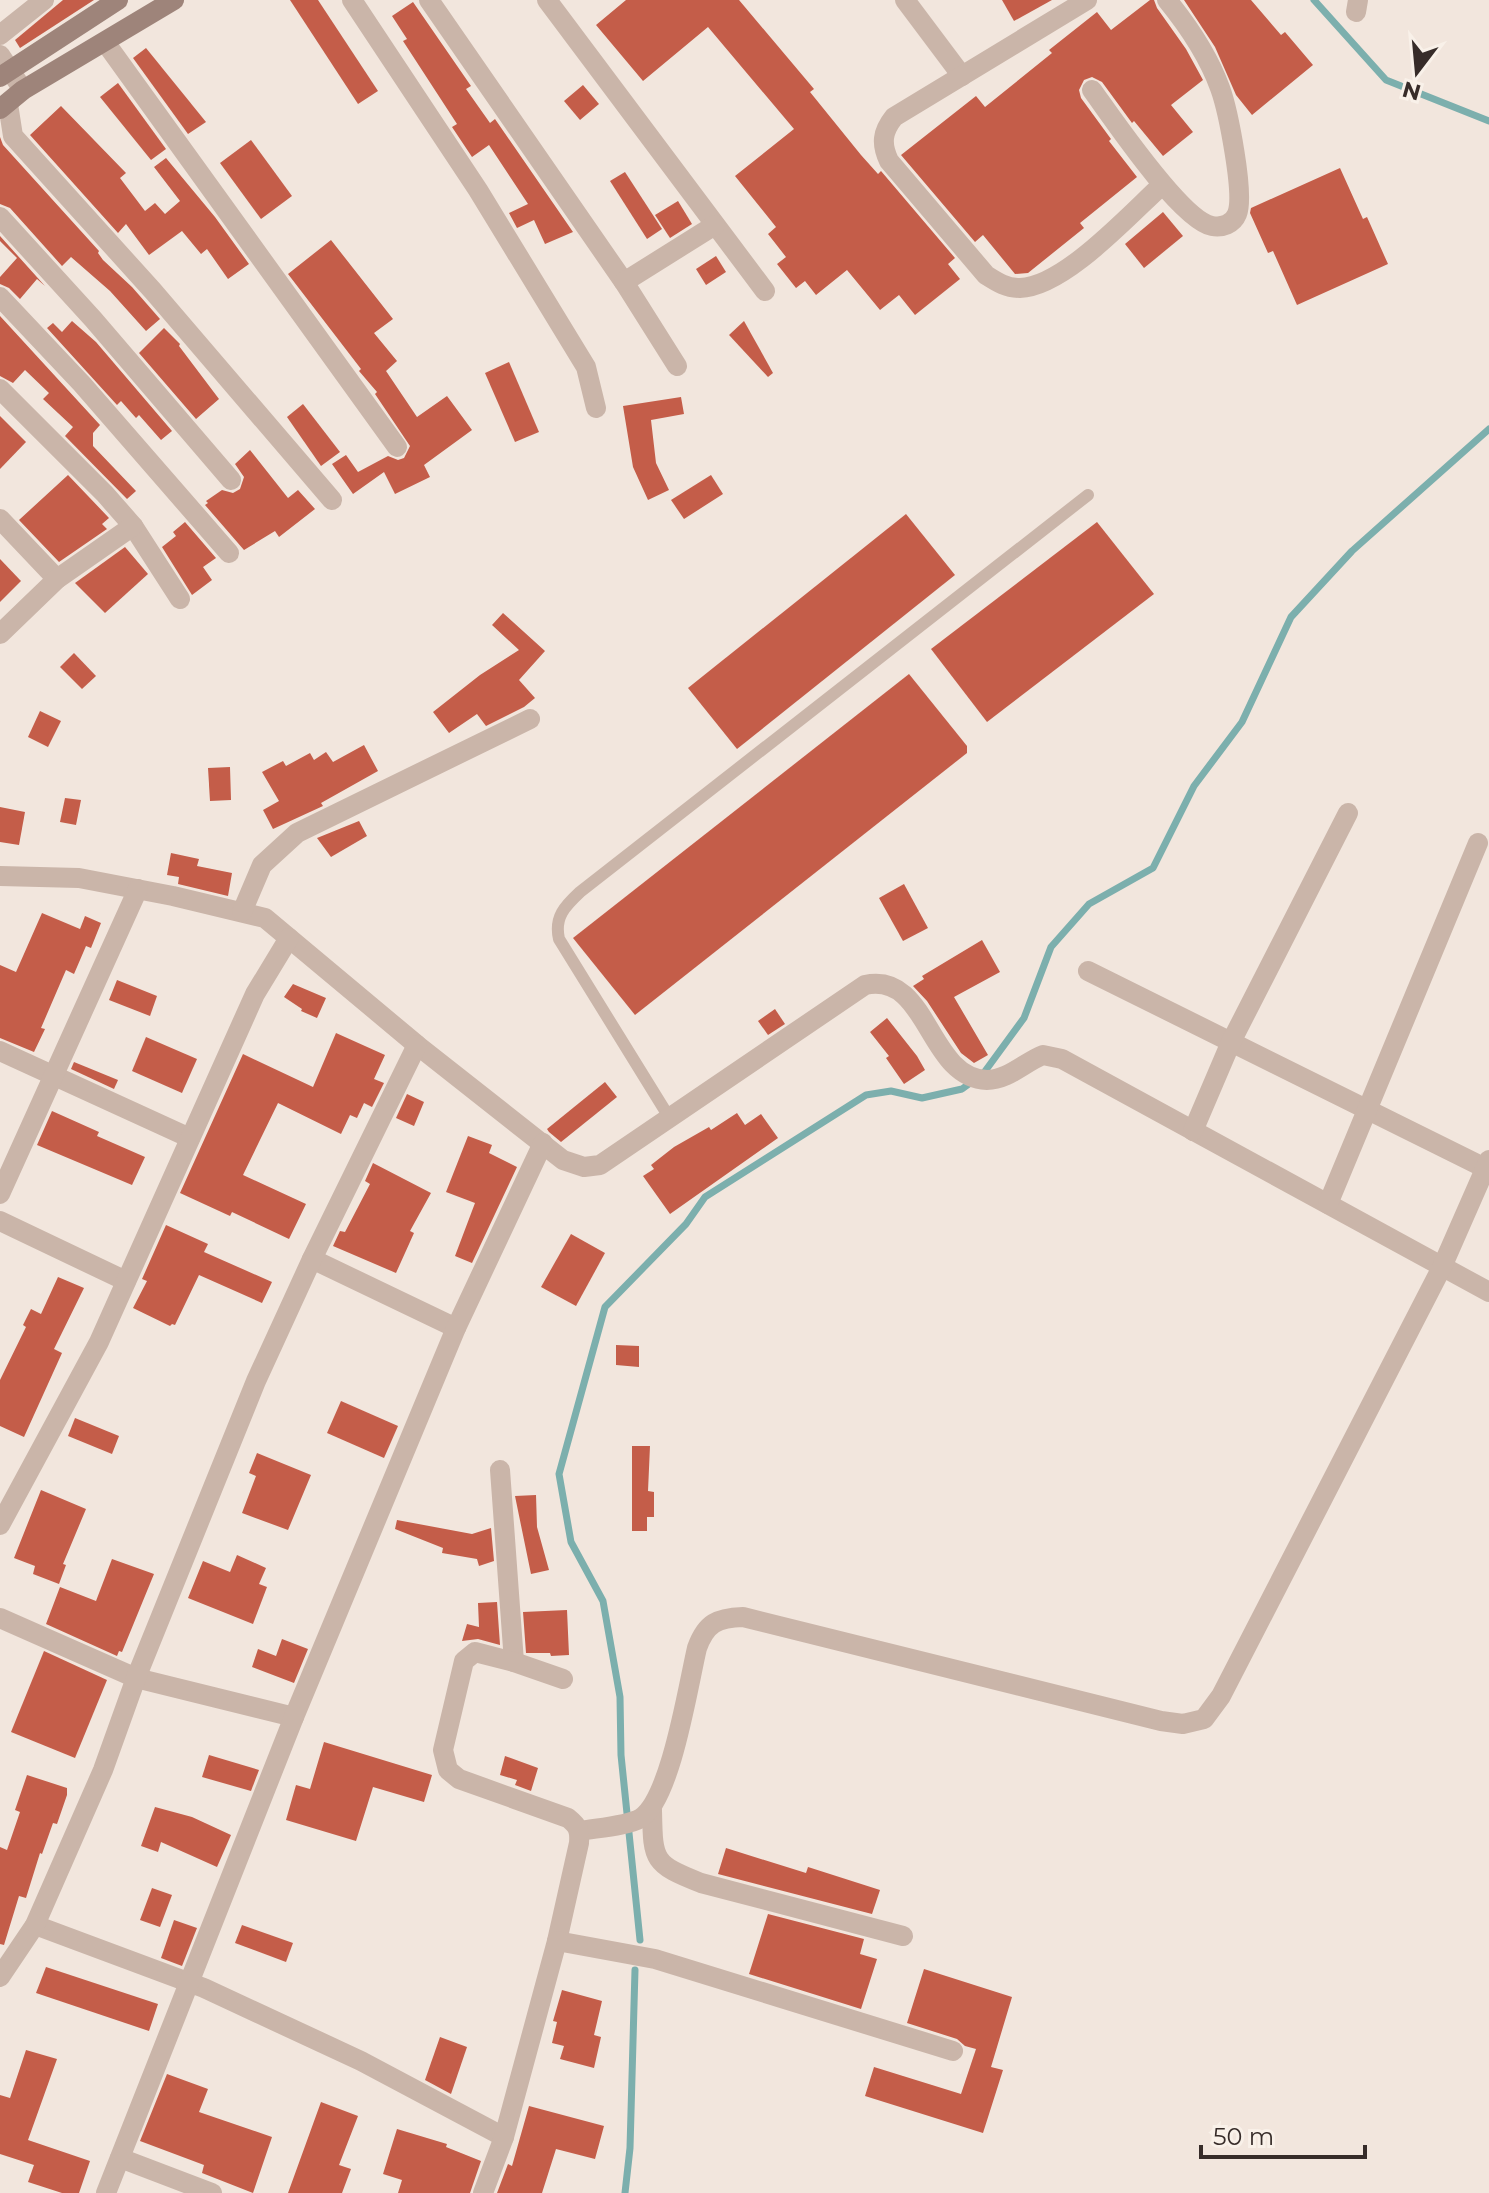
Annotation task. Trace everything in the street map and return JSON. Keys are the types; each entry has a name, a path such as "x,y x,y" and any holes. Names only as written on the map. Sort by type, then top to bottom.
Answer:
{"main road":[{"path":"3,67 118,0"},
{"path":"10,101 174,0"}],"street":[{"path":"0,35 44,0"},
{"path":"352,0 478,190 586,367 596,408"},
{"path":"429,0 624,282 677,366"},
{"path":"547,0 765,291"},
{"path":"905,0 962,76"},
{"path":"1087,0 894,117 887,126 884,149 889,161 986,275 1004,286 1022,288 1043,283 1074,264 1162,185"},
{"path":"1092,90 1162,185 1210,226 1220,227 1231,223 1237,214 1238,174 1220,89 1194,33 1167,0"},
{"path":"105,42 397,447"},
{"path":"3,67 13,136 153,291 332,500"},
{"path":"0,217 93,319 231,480"},
{"path":"624,282 715,225"},
{"path":"0,297 82,384 229,553"},
{"path":"0,389 133,526 180,599"},
{"path":"0,519 57,579"},
{"path":"0,634 57,579 133,526"},
{"path":"242,912 262,865 297,833 530,719"},
{"path":"1193,1131 1231,1042 1348,813"},
{"path":"1328,1204 1478,843"},
{"path":"0,876 79,878 265,918 417,1045 569,1163 584,1167 600,1165 865,985 887,983 902,991 953,1064 965,1074 987,1080 1007,1075 1043,1055 1062,1059 1489,1292"},
{"path":"0,1194 138,889"},
{"path":"0,1525 99,1342 255,994 289,938"},
{"path":"580,1831 645,1815 666,1780 703,1633 712,1622 725,1618 743,1617 1161,1721 1183,1724 1204,1719 1221,1696 1442,1267 1488,1166 1088,971"},
{"path":"0,1977 35,1925 103,1770 136,1678 256,1381 417,1045"},
{"path":"0,1051 190,1138"},
{"path":"106,2193 294,1717 456,1328 543,1143"},
{"path":"0,1221 126,1281"},
{"path":"312,1259 456,1328"},
{"path":"500,1470 514,1662"},
{"path":"0,1618 136,1678 294,1717"},
{"path":"563,1679 475,1652 466,1657 445,1738 444,1762 459,1779 568,1818 580,1831"},
{"path":"645,1815 656,1858 680,1875 903,1936"},
{"path":"483,2193 504,2137 557,1941 580,1831"},
{"path":"35,1925 190,1981 361,2061 504,2137"},
{"path":"557,1941 655,1959 953,2051"},
{"path":"120,2158 212,2193"}],"lane":[{"path":"669,1117 559,939 557,929 564,907 1088,495"}],"building":[{"path":"63,0 94,0 20,48 15,40"},
{"path":"290,0 318,0 378,91 358,104"},
{"path":"626,0 739,0 814,89 810,92 861,155 878,174 881,171 955,258 948,264 960,279 915,315 899,295 880,310 847,270 816,295 805,281 796,288 777,264 786,257 768,234 776,227 735,176 794,129 708,27 643,81 596,25"},
{"path":"1002,0 1052,0 1014,21"},
{"path":"1154,0 1203,80 1171,105 1193,132 1163,156 1134,121 1132,123 1102,82 1092,77 1084,80 1079,90 1081,98 1137,177 1080,223 1084,228 1028,273 1015,274 983,235 975,242 901,155 976,96 985,107 1097,12 1111,30"},
{"path":"1184,0 1251,0 1281,35 1285,32 1313,65 1252,115 1236,95 1215,47"},
{"path":"413,2 471,86 466,89 490,123 495,119 573,232 545,244 534,220 517,228 509,213 528,204 489,145 472,157 452,127 457,124 403,41 407,39 392,16"},
{"path":"146,48 206,122 188,134 133,58"},
{"path":"118,83 166,149 151,160 100,97"},
{"path":"583,85 599,104 580,120 564,101"},
{"path":"61,106 126,173 120,178 145,211 155,203 165,214 180,201 154,167 166,158 249,264 228,279 207,249 201,254 182,231 149,255 126,224 118,233 30,135"},
{"path":"0,137 3,145 99,251 103,260 160,319 146,331 110,291 71,257 62,266 10,208 0,204"},
{"path":"251,140 292,196 261,219 220,163"},
{"path":"1340,168 1388,264 1297,305 1273,251 1268,253 1250,213 1251,208"},
{"path":"625,172 662,229 647,239 610,181"},
{"path":"678,201 692,224 670,238 655,215"},
{"path":"1163,212 1183,236 1144,268 1125,244"},
{"path":"0,236 45,286 37,279 20,299 0,284 0,277 17,258 0,241"},
{"path":"331,240 393,319 374,333 397,361 386,371 417,417 447,396 472,430 424,465 430,477 395,494 384,472 353,494 332,464 346,455 358,472 388,456 398,460 404,458 410,446 375,394 377,392 359,371 361,369 288,274"},
{"path":"716,256 726,272 706,285 696,269"},
{"path":"0,316 100,425 93,433 93,446 136,491 127,499 65,436 73,427 43,399 49,393 25,370 13,383 0,376"},
{"path":"72,321 96,342 172,431 161,440 139,415 136,418 121,401 117,405 47,328 53,323 62,332"},
{"path":"744,321 773,373 768,377 729,335"},
{"path":"164,328 180,344 219,399 196,419 139,353"},
{"path":"509,362 539,432 515,442 485,373"},
{"path":"681,397 684,414 651,420 656,463 669,490 648,500 633,467 623,406"},
{"path":"303,404 340,452 321,466 287,417"},
{"path":"0,416 26,442 0,469"},
{"path":"250,450 288,498 298,490 315,509 279,537 275,531 244,550 205,505 222,490 233,493 240,489 244,477 235,464"},
{"path":"68,475 109,518 102,524 107,529 59,562 19,520"},
{"path":"711,475 723,494 684,519 671,500"},
{"path":"906,514 955,575 737,749 688,688"},
{"path":"185,522 216,558 203,567 212,580 192,595 162,547 176,536 173,532"},
{"path":"1097,522 1154,594 987,722 931,649"},
{"path":"125,547 148,574 105,613 75,583"},
{"path":"0,559 21,581 0,602"},
{"path":"503,613 545,651 519,680 535,698 486,726 477,714 449,733 433,712 480,675 519,650 492,625"},
{"path":"74,653 96,676 82,689 60,667"},
{"path":"909,674 967,746 967,753 635,1015 573,938"},
{"path":"40,711 61,721 48,747 28,737"},
{"path":"364,745 378,771 321,803 323,806 273,829 263,810 279,801 262,772 283,761 286,766 310,753 314,760 326,752 333,762"},
{"path":"230,767 231,800 210,801 208,768"},
{"path":"65,798 81,800 76,825 60,822"},
{"path":"0,807 25,812 19,845 0,842"},
{"path":"359,821 367,836 331,857 317,838"},
{"path":"171,853 199,859 197,866 232,873 228,896 178,884 179,877 167,875"},
{"path":"904,884 928,928 903,941 879,898"},
{"path":"42,913 80,929 85,916 101,923 91,948 86,946 74,974 66,970 34,1052 0,1038 0,965 16,972"},
{"path":"982,940 1000,972 954,997 988,1055 974,1063 961,1053 927,1001 913,986 924,979 922,976"},
{"path":"117,980 157,996 150,1016 109,1000"},
{"path":"293,984 326,998 317,1018 301,1011 284,997"},
{"path":"775,1009 785,1024 768,1035 758,1021"},
{"path":"887,1018 925,1070 904,1084 886,1058 889,1056 870,1032"},
{"path":"336,1033 385,1055 374,1079 384,1083 372,1107 364,1103 357,1118 350,1115 341,1134 278,1103 243,1175 306,1204 289,1239 232,1212 230,1216 180,1193 243,1054 313,1087"},
{"path":"146,1037 197,1059 182,1093 132,1071"},
{"path":"74,1062 118,1080 114,1089 71,1069"},
{"path":"605,1082 617,1097 561,1142 549,1132 547,1129"},
{"path":"407,1094 424,1102 414,1126 396,1118"},
{"path":"52,1111 99,1132 97,1136 145,1157 132,1185 37,1145"},
{"path":"737,1113 745,1125 761,1114 778,1138 670,1214 643,1176 654,1169 651,1165 674,1147 709,1127 711,1130"},
{"path":"468,1136 492,1145 489,1153 517,1167 472,1263 455,1256 475,1203 446,1192"},
{"path":"373,1163 431,1193 410,1231 414,1233 396,1273 333,1246 340,1231 345,1232 370,1184 365,1181"},
{"path":"166,1225 208,1244 204,1252 272,1282 262,1303 199,1275 175,1325 170,1326 133,1308 147,1281 142,1279"},
{"path":"571,1234 605,1253 576,1306 541,1287"},
{"path":"58,1277 84,1288 54,1349 62,1353 24,1437 0,1426 0,1380 26,1327 23,1325 31,1309 41,1314"},
{"path":"616,1345 639,1346 639,1367 616,1365"},
{"path":"341,1401 398,1426 384,1458 327,1433"},
{"path":"75,1418 119,1436 112,1454 68,1436"},
{"path":"632,1446 650,1446 648,1491 654,1492 654,1517 647,1517 647,1531 632,1531"},
{"path":"257,1453 311,1475 288,1530 242,1513 256,1476 249,1473"},
{"path":"41,1490 86,1509 63,1564 66,1565 59,1584 33,1574 35,1566 14,1558"},
{"path":"536,1495 537,1527 549,1570 531,1574 515,1496"},
{"path":"397,1520 472,1534 491,1528 494,1561 479,1566 477,1559 442,1553 443,1548 395,1529"},
{"path":"237,1555 266,1568 259,1584 267,1587 253,1624 188,1598 203,1561 230,1572"},
{"path":"112,1559 154,1574 122,1652 119,1651 117,1656 46,1624 60,1587 96,1601"},
{"path":"497,1602 500,1645 478,1639 462,1641 467,1624 479,1627 478,1603"},
{"path":"567,1610 569,1655 526,1653 523,1612"},
{"path":"282,1639 308,1649 294,1683 252,1667 258,1649 276,1656"},
{"path":"44,1651 107,1680 75,1758 11,1732"},
{"path":"324,1742 432,1775 424,1802 373,1787 356,1841 286,1820 296,1785 310,1789"},
{"path":"209,1755 259,1770 251,1791 202,1777"},
{"path":"505,1756 538,1768 531,1791 515,1785 517,1780 500,1775"},
{"path":"27,1775 67,1788 67,1795 57,1824 53,1823 40,1853 26,1898 19,1896 4,1945 0,1944 0,1847 7,1850 20,1812 15,1810"},
{"path":"155,1807 192,1817 231,1835 217,1867 161,1842 158,1852 141,1846"},
{"path":"726,1848 806,1873 808,1867 880,1890 872,1914 718,1874"},
{"path":"152,1888 172,1895 160,1927 140,1920"},
{"path":"768,1914 864,1939 860,1954 877,1959 861,2009 749,1974"},
{"path":"174,1920 197,1928 182,1966 161,1958"},
{"path":"242,1925 293,1943 286,1962 235,1943"},
{"path":"46,1967 158,2004 149,2031 36,1993"},
{"path":"924,1969 1012,1997 991,2067 1003,2070 983,2133 865,2096 874,2067 961,2094 976,2049 965,2046 957,2039 907,2023"},
{"path":"562,1990 602,2001 594,2035 601,2037 594,2068 560,2059 564,2046 552,2043 557,2022 553,2021"},
{"path":"440,2037 467,2047 451,2094 425,2080"},
{"path":"26,2050 57,2059 28,2140 90,2161 79,2193 62,2193 28,2182 34,2165 0,2154 0,2095 10,2098"},
{"path":"167,2074 208,2089 199,2112 272,2137 253,2193 202,2173 204,2165 140,2141"},
{"path":"321,2102 358,2116 339,2165 351,2169 342,2193 288,2193"},
{"path":"529,2106 604,2126 595,2159 556,2149 542,2193 497,2193 508,2164 512,2166"},
{"path":"397,2129 447,2144 446,2147 481,2161 470,2193 398,2193 402,2180 383,2174"}],"waterway":[{"path":"1314,0 1386,80 1489,121"},
{"path":"983,1074 1024,1018 1051,947 1089,904 1153,868 1194,786 1242,722 1291,617 1352,551 1489,429"},
{"path":"640,1940 621,1755 620,1697 603,1601 571,1542 559,1474 605,1307 686,1224 705,1197 866,1095 891,1091 922,1098 962,1089 973,1081"},
{"path":"625,2193 630,2148 635,1970"}]}
